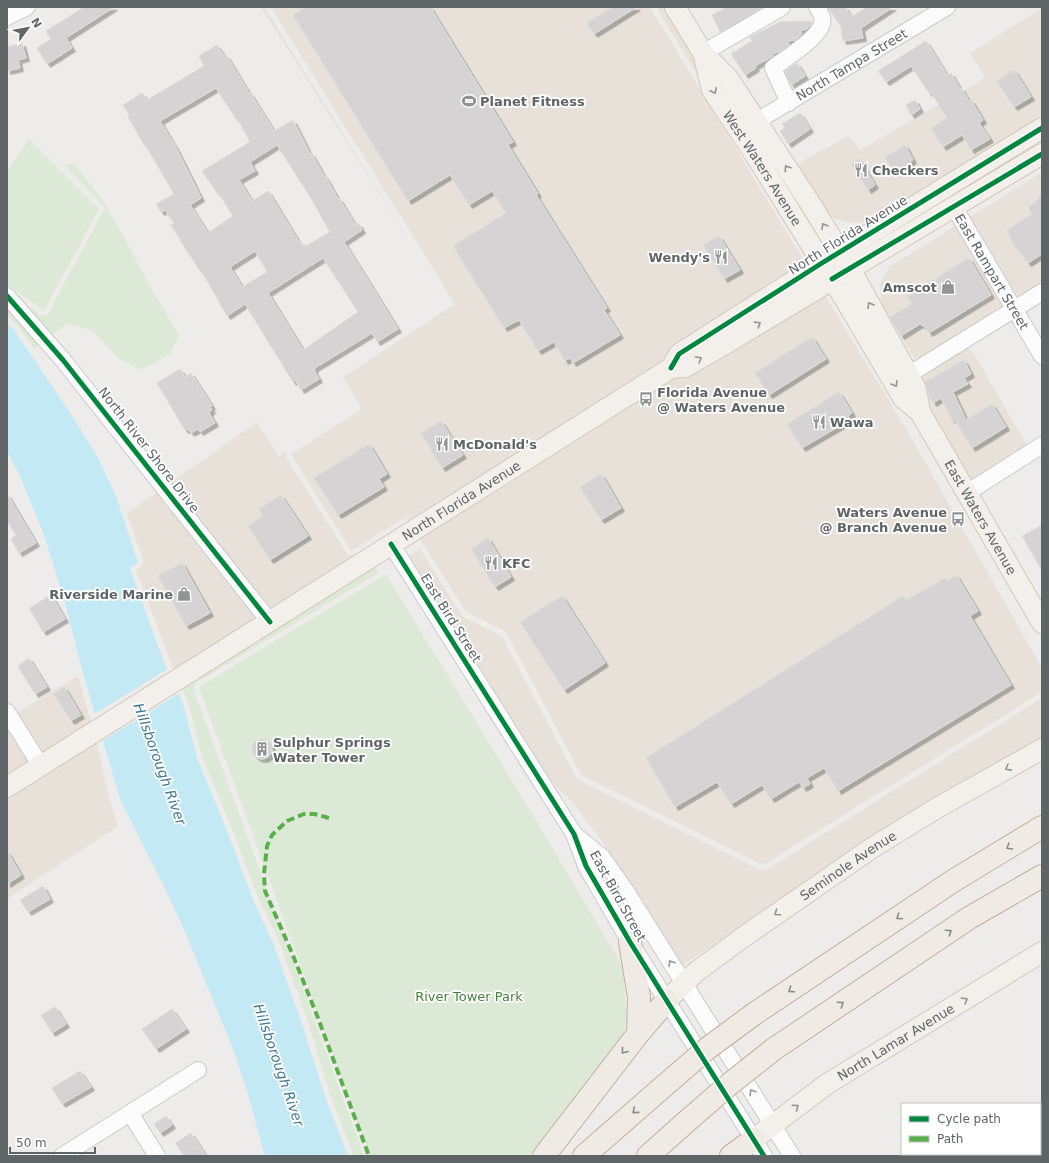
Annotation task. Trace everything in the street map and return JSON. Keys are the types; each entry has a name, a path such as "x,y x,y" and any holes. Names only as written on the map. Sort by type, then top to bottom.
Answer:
{"highway":[{"path":"584,1156 708,1048 754,1014 953,881 1042,827"},
{"path":"648,1156 731,1083 774,1049 969,918 1042,876"},
{"path":"630,942 639,997 638,1034"},
{"path":"544,1156 638,1034 667,1000"},
{"path":"731,1156 759,1148"}],"main road":[{"name":"West Waters Avenue","path":"675,7 703,53 728,78 757,121 845,260"},
{"name":"West Waters Avenue","path":"703,53 712,90 759,161 827,271"},
{"name":"North Florida Avenue","path":"7,787 671,368 679,354 845,260 1042,128"},
{"name":"North Florida Avenue","path":"845,260 954,207 1042,154"},
{"name":"East Waters Avenue","path":"845,260 916,389 920,412 967,493 1036,601 1042,623"},
{"name":"East Waters Avenue","path":"827,271 903,398 920,412"},
{"name":"Seminole Avenue","path":"667,1000 684,983 742,938 872,848 937,808 1042,749"},
{"name":"North Lamar Avenue","path":"759,1148 773,1125 827,1084 1042,952"}],"street":[{"path":"7,17 27,7"},
{"path":"703,53 782,7"},
{"path":"789,103 773,68 816,35 823,23 821,13 817,7"},
{"name":"North Tampa Street","path":"757,121 947,7"},
{"name":"East Rampart Street","path":"954,207 1042,356"},
{"path":"908,375 1042,292"},
{"name":"North River Shore Drive","path":"7,296 63,360 270,622"},
{"path":"967,493 1042,445"},
{"name":"East Bird Street","path":"391,544 574,834 586,866 630,942 759,1148"},
{"path":"7,712 41,766"},
{"name":"East Bird Street","path":"574,834 602,857 626,892 792,1156"},
{"path":"62,1156 198,1070"},
{"path":"130,1113 157,1156"}],"shaded area":[{"path":"261,7 264,7 426,267"},
{"path":"271,7 650,7 908,432 1042,668 1042,692 763,865 581,775 506,632 466,612 406,517 351,551 291,454 362,409 343,377 455,304"},
{"path":"656,7 667,7 695,53 704,86"},
{"path":"1042,8 1042,115 875,219 859,223 846,222 833,218 809,197 793,166 848,136 860,150 985,78 970,53"},
{"path":"1042,172 1042,284 923,358 914,358 881,304 880,283 889,267"},
{"path":"967,346 977,359 1028,447 970,484 911,381"},
{"path":"257,422 279,456 286,452 286,457 348,555 354,555 403,524 405,526 272,613 170,483"},
{"path":"159,491 260,621 175,673 136,570 142,565 143,560 127,513"},
{"path":"420,549 462,616 502,636 577,779 762,871 766,870 1042,698 1042,738 1039,742 891,829 681,966 604,844 570,800 543,773 407,557"},
{"path":"78,676 92,725 43,757 16,713"},
{"path":"7,724 32,764 7,780"},
{"path":"95,737 111,804 118,826 7,899 7,793"}],"green space":[{"path":"29,139 99,209 44,311 7,284 7,171"},
{"path":"74,164 101,198 179,335 170,354 141,370 118,358 92,330 67,324 51,336 21,301 42,316 48,314 104,209 103,205 64,165"},
{"path":"7,305 41,344 34,349 18,326 7,316"},
{"path":"373,564 378,573 196,683 193,688 364,1156 354,1156 330,1094 307,1019 279,941 259,900 202,756 188,702 180,684"},
{"name":"River Tower Park","path":"386,574 539,825 623,967 626,1013 624,1041 530,1156 370,1156 199,687"}],"water":[{"name":"Hillsborough River","path":"7,324 14,330 69,411 97,456 116,496 138,563 130,568 162,657 183,704 197,758 254,902 273,943 301,1021 325,1096 348,1156 265,1156 245,1084 231,1044 186,934 164,886 120,799 83,673 64,599 43,532 19,474 7,452"}],"pier":[{"path":"169,668 180,693 101,742 93,715"}],"building":[{"path":"84,7 114,7 66,38 72,48 47,64 37,48 51,39 46,31"},
{"path":"306,7 430,7 513,142 508,145 538,194 536,195 607,308 604,310 620,335 573,363 570,358 565,361 554,342 538,351 519,320 504,328 453,246 506,213 492,191 469,205 450,175 408,201 293,15"},
{"path":"613,7 637,7 594,34 587,23"},
{"path":"727,7 763,7 720,32 712,15"},
{"path":"828,7 845,7 849,14 852,13 853,16 867,7 893,7 861,28 863,38 843,41 841,27"},
{"path":"812,21 811,25 807,29 801,30 801,35 795,40 788,41 789,45 783,50 772,54 773,56 755,66 756,68 745,75 731,54 752,41 750,37 780,22"},
{"path":"926,41 947,75 951,73 960,89 961,88 969,101 971,100 983,120 979,123 990,139 971,150 962,135 943,147 931,128 947,118 931,92 929,93 911,66 886,82 878,71"},
{"path":"22,43 26,58 18,60 20,68 7,71 7,47"},
{"path":"217,45 224,56 226,55 274,131 293,120 310,154 311,153 338,199 339,198 355,225 358,223 362,230 344,242 398,329 377,342 372,333 315,368 314,370 319,379 301,390 295,380 293,382 245,304 227,316 201,270 200,271 171,225 174,223 165,210 161,212 156,204 174,194 145,144 144,145 123,105 142,93 147,100 204,66 199,56","holes":["216,88 236,119 237,118 250,142 202,171 217,193 218,192 233,216 208,233 190,205 201,198 176,148 160,121","277,145 312,200 330,232 304,247 301,242 299,242 268,191 252,201 239,180 255,171 250,162","255,251 267,272 242,287 230,267","323,258 358,312 303,350 268,293"]},
{"path":"797,63 805,76 791,85 785,71"},
{"path":"1014,70 1031,97 1014,107 997,81"},
{"path":"915,100 920,109 911,115 906,105"},
{"path":"800,113 810,129 788,144 780,131 785,128 782,124"},
{"path":"905,145 913,160 910,162 912,164 894,172 885,157"},
{"name":"Checkers","path":"859,159 875,185 868,190 851,164"},
{"path":"1042,194 1042,254 1028,263 1014,245 1007,230 1032,214 1028,207"},
{"name":"Wendy's","path":"719,236 740,270 724,279 703,245"},
{"path":"969,258 991,295 929,333 926,328 920,324 901,336 890,317 912,304 907,296"},
{"path":"812,337 826,359 769,395 755,373"},
{"path":"964,360 971,374 964,378 968,384 953,392 966,420 992,404 1006,427 972,448 954,419 952,420 941,398 933,403 925,382"},
{"path":"180,369 185,377 191,373 212,406 210,407 212,410 209,413 215,423 200,432 198,429 191,433 188,429 185,430 157,383"},
{"name":"Wawa","path":"839,392 852,413 848,416 850,420 802,448 787,424"},
{"name":"McDonald's","path":"441,421 463,455 442,468 421,433"},
{"path":"369,444 387,474 379,479 384,487 338,515 314,478"},
{"path":"601,474 621,508 601,520 580,487"},
{"path":"7,494 36,543 19,553 11,539 16,535 7,521"},
{"path":"281,495 308,536 270,560 248,526 263,516 259,509"},
{"path":"1042,525 1042,571 1022,536"},
{"name":"KFC","path":"488,538 511,577 495,587 471,549"},
{"name":"Riverside Marine","path":"182,563 210,613 186,626 158,576"},
{"path":"956,575 978,611 970,616 1011,685 838,791 824,768 807,778 810,784 803,788 799,782 771,799 762,785 731,804 717,782 675,807 646,758 903,596 905,601 945,578 947,581"},
{"path":"51,595 65,619 43,632 29,608"},
{"path":"562,596 605,663 564,690 520,622"},
{"path":"29,658 47,687 35,694 18,666"},
{"path":"64,687 81,715 71,721 54,694"},
{"name":"Sulphur Springs Water Tower","path":"262,739 269,742 272,749 269,756 262,759 255,756 252,749 255,742"},
{"path":"7,851 21,875 7,884"},
{"path":"43,886 50,899 28,912 20,900"},
{"path":"55,1007 66,1024 52,1033 41,1015"},
{"path":"172,1009 186,1029 156,1049 142,1029"},
{"path":"80,1071 91,1087 62,1104 52,1088"},
{"path":"166,1116 172,1125 160,1133 154,1124"},
{"path":"191,1133 206,1156 184,1156 175,1143"}],"marked path":[{"path":"329,818 314,814 304,814 287,821 272,835 267,846 264,874 265,891 318,1018 369,1156"}],"cycle path":[{"path":"671,368 679,354 822,263 1042,128"},
{"path":"832,279 1042,154"},
{"path":"7,296 63,360 270,622"},
{"path":"391,544 574,834 586,866 630,942 764,1156"}],"place":[{"name":"Planet Fitness","path":"469,101"},
{"name":"Checkers","path":"861,170"},
{"name":"Wendy's","path":"721,257"},
{"name":"Amscot","path":"948,287"},
{"name":"Florida Avenue @ Waters Avenue","path":"646,399"},
{"name":"Wawa","path":"819,422"},
{"name":"McDonald's","path":"442,444"},
{"name":"Waters Avenue @ Branch Avenue","path":"958,519"},
{"name":"KFC","path":"491,563"},
{"name":"Riverside Marine","path":"184,594"},
{"name":"Sulphur Springs Water Tower","path":"262,749"}]}
